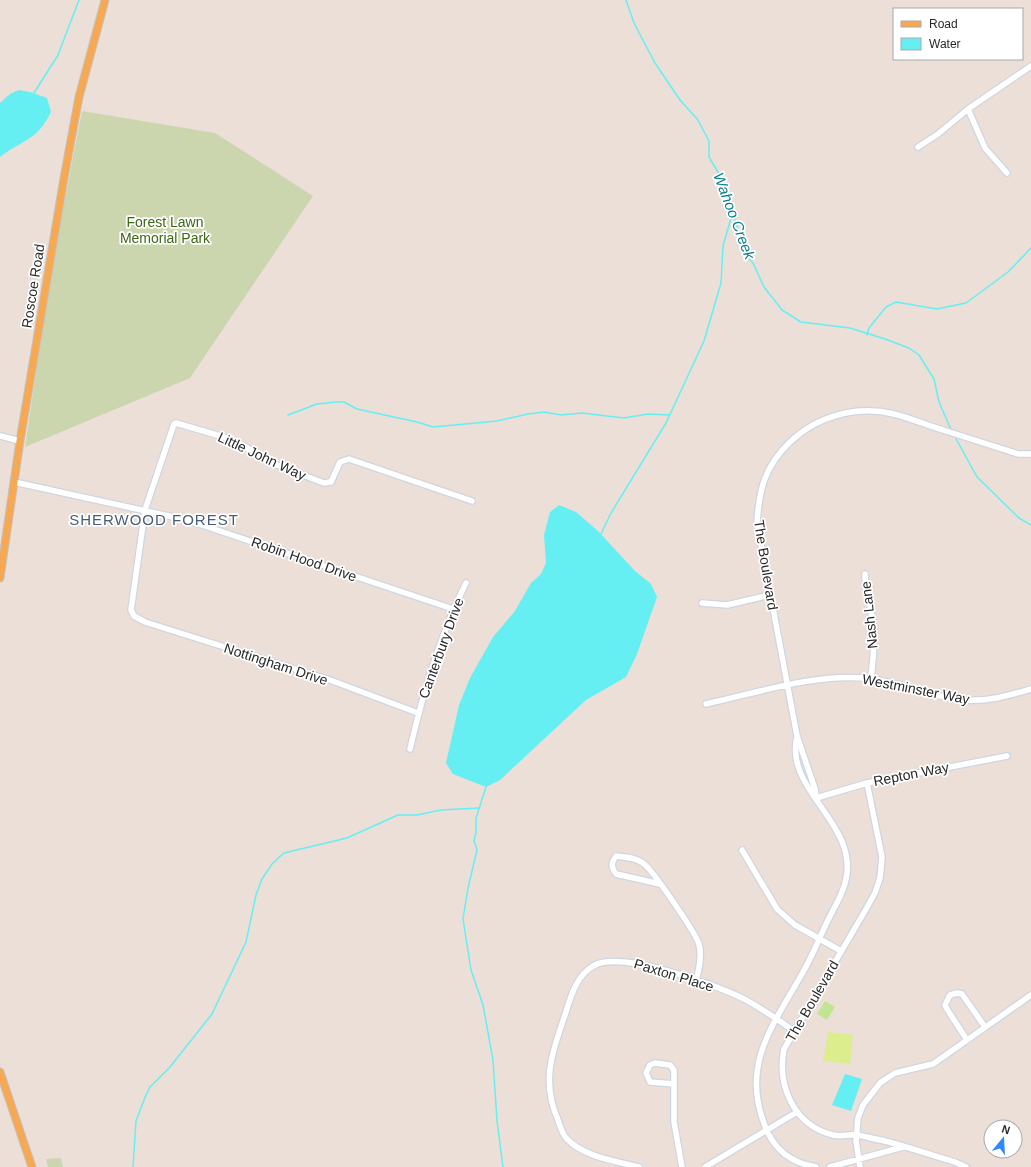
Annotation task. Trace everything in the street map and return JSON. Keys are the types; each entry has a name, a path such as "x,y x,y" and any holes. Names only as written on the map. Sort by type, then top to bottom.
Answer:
{"main road":[{"name":"Roscoe Road","path":"0,578 20,441 79,97 105,0"},
{"path":"0,1072 32,1167"}],"street":[{"path":"918,147 1031,66"},
{"path":"968,110 986,148 1007,173"},
{"name":"The Boulevard","path":"816,1167 796,1162 784,1154 770,1139 762,1120 755,1082 762,1048 819,939 846,880 848,864 841,836 816,798 815,789 797,736 757,523 758,502 764,478 777,454 801,431 825,418 862,410 893,414 1018,454 1031,454"},
{"name":"Little John Way","path":"145,510 174,424 176,422 227,438 246,447 270,463 324,483 331,482 340,462 350,459 472,501"},
{"path":"0,436 20,441"},
{"name":"Robin Hood Drive","path":"14,482 187,520 274,548 453,610"},
{"name":"Nottingham Drive","path":"145,510 131,610 134,616 145,622 330,680 418,713"},
{"name":"Nash Lane","path":"865,574 865,587 872,616 875,643 871,679"},
{"name":"Canterbury Drive","path":"410,749 418,713 453,610 466,583"},
{"path":"702,603 727,605 770,595"},
{"name":"Westminster Way","path":"706,704 835,677 871,679 965,700 1001,697 1031,689"},
{"name":"Repton Way","path":"816,798 867,783 1007,756"},
{"name":"The Boulevard","path":"867,783 882,857 880,878 875,893 784,1049 781,1064 783,1084 797,1112 805,1121 821,1131 834,1135 857,1135 904,1147 955,1162 966,1167"},
{"path":"742,850 777,909 795,925 841,952"},
{"path":"660,884 616,874 612,868 612,862 616,856 641,861 660,884 691,929 698,944 701,957 696,981"},
{"name":"Paxton Place","path":"639,1167 596,1155 576,1146 566,1138 552,1107 549,1074 551,1057 574,988 582,976 596,965 620,961 635,962 696,981 740,997 794,1031"},
{"path":"967,1040 945,1005 950,995 957,993 962,994 985,1027"},
{"path":"860,1167 858,1159 857,1135 858,1118 863,1104 880,1083 895,1073 933,1064 1031,995"},
{"path":"674,1084 650,1082 646,1073 647,1068 655,1063 670,1065 674,1070 674,1084 674,1122 682,1167"},
{"path":"705,1167 797,1112"},
{"path":"830,1167 904,1147"}],"green space":[{"name":"Forest Lawn Memorial Park","path":"82,111 215,133 313,196 190,378 25,447 51,271"},
{"path":"825,1001 835,1007 827,1020 817,1014"},
{"path":"828,1032 853,1035 850,1064 823,1061"},
{"path":"61,1158 63,1167 48,1167 46,1159"}],"water":[{"path":"19,90 47,98 51,112 40,129 34,135 0,157 0,103 10,94"},
{"path":"559,505 576,512 598,531 635,571 651,584 657,597 637,654 626,677 586,700 500,780 486,787 453,774 446,763 459,705 470,678 493,637 515,611 531,583 541,574 546,563 544,535 550,512"},
{"path":"845,1074 862,1079 851,1111 832,1105"}],"waterway":[{"path":"34,93 58,55 79,0"},
{"name":"Wahoo Creek","path":"626,0 634,23 655,63 680,100 698,120 709,141 709,157 722,179 748,258 753,263 764,287 782,310 801,322 850,328 909,348 919,355 934,379 939,402 952,432"},
{"path":"601,534 611,513 666,423 704,341 721,283 723,246 733,211"},
{"path":"867,335 869,328 886,307 896,302 937,309 966,303 1008,272 1031,248"},
{"path":"288,415 317,404 336,402 344,402 357,409 433,427 497,421 544,412 561,415 582,413 624,418 648,414 669,415"},
{"name":"Wahoo Creek","path":"954,435 977,477 1019,518 1031,525"},
{"path":"486,787 476,818 476,832 474,841 477,850 468,888 463,919 471,970 483,1005 493,1060 497,1121 503,1167"},
{"path":"133,1167 136,1121 146,1095 150,1087 170,1067 212,1014 246,942 256,895 262,879 272,864 284,853 347,838 398,815 417,815 441,810 478,808"}],"district":[{"name":"SHERWOOD FOREST","path":"154,520"}]}
